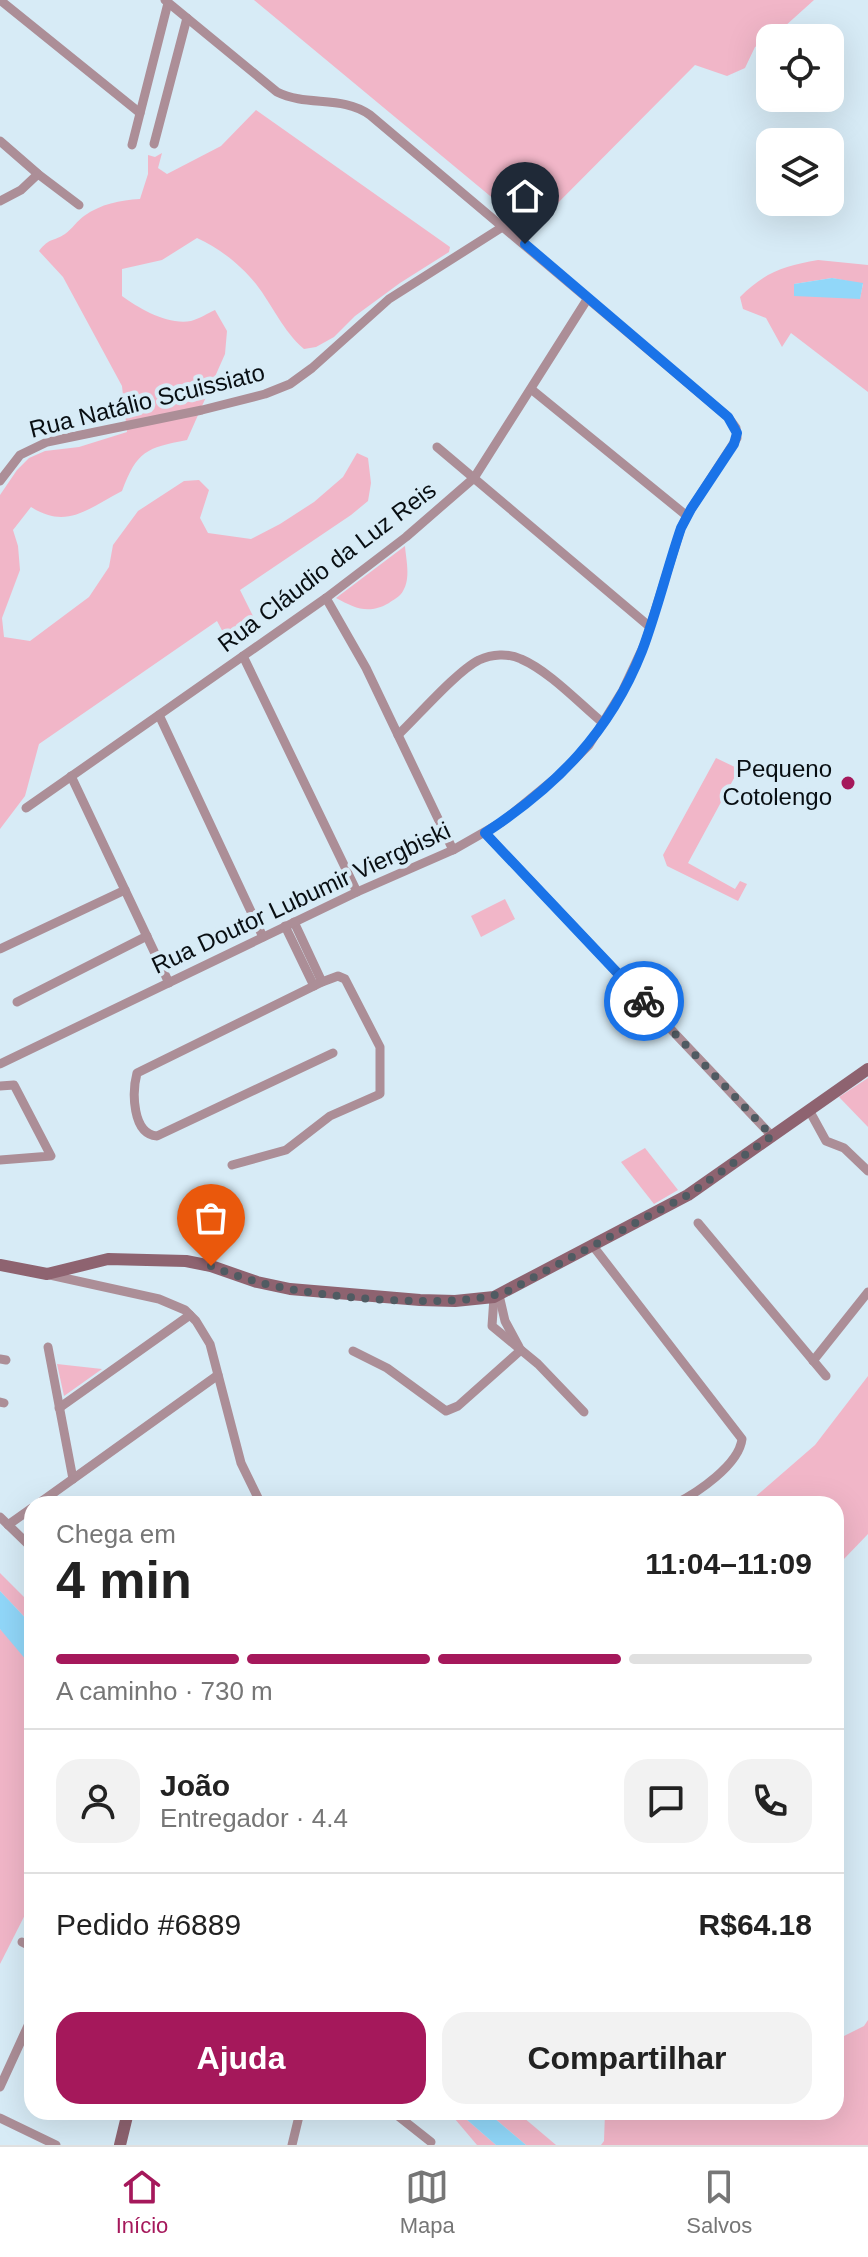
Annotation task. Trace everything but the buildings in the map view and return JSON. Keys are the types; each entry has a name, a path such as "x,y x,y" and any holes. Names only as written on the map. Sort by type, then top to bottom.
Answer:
{"main road":[{"path":"0,1265 47,1274 108,1259 198,1262 257,1282 328,1293 437,1301 496,1296 700,1188 868,1069"},
{"path":"120,2145 126,2120"}],"street":[{"path":"0,0 140,113"},
{"path":"154,144 184,16 180,0"},
{"path":"132,145 167,1 277,92 293,98 344,103 362,109 588,298"},
{"path":"155,56 175,62"},
{"path":"0,141 79,205"},
{"path":"0,201 21,190 38,174"},
{"name":"Rua Natálio Scuissiato","path":"0,481 20,455 47,442 202,410 265,394 290,384 389,299 504,226"},
{"name":"Rua Cláudio da Luz Reis","path":"26,808 326,598 406,537 474,478 588,298"},
{"name":"Rua Doutor Lubumir Viergbiski","path":"0,1064 357,892 453,850 485,833 519,809 571,765 603,723 633,672 687,516 734,444 737,433 728,417 588,298"},
{"path":"531,389 687,516"},
{"path":"437,447 650,627"},
{"path":"326,598 358,653 453,850"},
{"path":"398,735 469,666 478,660 500,655 510,655 532,665 603,723"},
{"path":"243,656 357,892"},
{"path":"159,715 263,937"},
{"path":"71,776 169,983"},
{"path":"485,833 772,1136"},
{"path":"0,949 125,890"},
{"path":"290,924 318,984"},
{"path":"17,1002 147,936"},
{"path":"232,1165 286,1150 330,1116 380,1094 378,1041 345,979 338,976 318,984 140,1070 135,1076 139,1126 147,1135 162,1135 333,1053"},
{"path":"0,1086 14,1085 51,1156 0,1160"},
{"path":"809,1110 826,1141 844,1148 868,1171"},
{"path":"698,1223 826,1376"},
{"path":"593,1246 742,1439 739,1451 693,1496"},
{"path":"47,1274 159,1299 190,1315 206,1336 241,1463 257,1496"},
{"path":"813,1361 868,1292"},
{"path":"496,1296 492,1326 538,1364 584,1412"},
{"path":"59,1408 190,1315"},
{"path":"48,1347 73,1479"},
{"path":"353,1351 387,1368 446,1411 458,1406 521,1350"},
{"path":"49,1496 218,1375"},
{"path":"8,1525 24,1514"},
{"path":"0,1517 24,1540"},
{"path":"0,2087 24,2034"},
{"path":"0,2118 56,2145"},
{"path":"292,2145 298,2120"},
{"path":"403,2120 431,2142"}],"shaded area":[{"path":"254,0 814,0 787,24 756,24 756,46 745,68 727,76 695,65 531,230"},
{"path":"256,110 450,247 449,252 355,316 334,337 316,347 304,349 244,270 197,238 162,260 122,269 122,296 154,315 182,322 215,310 227,331 225,354 187,440 152,449 138,459 122,491 88,510 56,517 31,507 13,530 20,570 2,618 4,637 30,641 89,597 109,567 113,545 138,511 184,481 199,480 209,490 200,518 208,533 251,539 314,502 343,477 357,453 368,458 371,483 368,501 240,590 254,618 225,636 217,621 39,744 25,796 0,829 0,495 29,458 45,451 79,447 127,432 122,386 63,277 39,251 97,208 140,199 148,174 148,155 155,157 162,153 158,168 167,174 221,146"},
{"path":"818,260 868,265 868,392 791,333 782,347 766,318 743,309 740,297 758,282 776,271","holes":["832,278 863,284 860,298 794,295 794,284"]},
{"path":"405,546 407,580 397,598 381,607 368,609 336,598"},
{"path":"716,758 739,769 688,863 735,889 740,881 747,884 738,901 667,866 663,855"},
{"path":"505,899 515,919 481,937 471,916"},
{"path":"868,1078 868,1127 839,1097"},
{"path":"645,1148 678,1190 654,1204 621,1162"},
{"path":"57,1364 102,1369 64,1396"},
{"path":"868,1376 868,1534 844,1559 844,1496 756,1496 815,1445"},
{"path":"0,1573 24,1597 24,1616 0,1591"},
{"path":"0,1629 24,1652 24,1917 0,1964"},
{"path":"868,2020 868,2145 601,2145 605,2120 844,2120 844,2036 864,2026"},
{"path":"456,2120 467,2120 496,2145 477,2145"},
{"path":"496,2120 526,2120 556,2145 526,2145"}],"water":[{"path":"832,278 863,283 860,299 794,296 794,284"},
{"path":"0,1591 24,1616 24,1658 0,1629"},
{"path":"467,2120 496,2120 526,2145 496,2145"}],"way so far":[{"path":"211,1266 243,1278 290,1289 420,1300 486,1298 510,1290 700,1188 772,1136 644,1001"}],"place":[{"name":"Pequeno Cotolengo","path":"848,783"}],"route":[{"path":"525,244 728,417 737,433 734,444 681,528 633,672 603,723 571,765 485,833 644,1001"}]}
